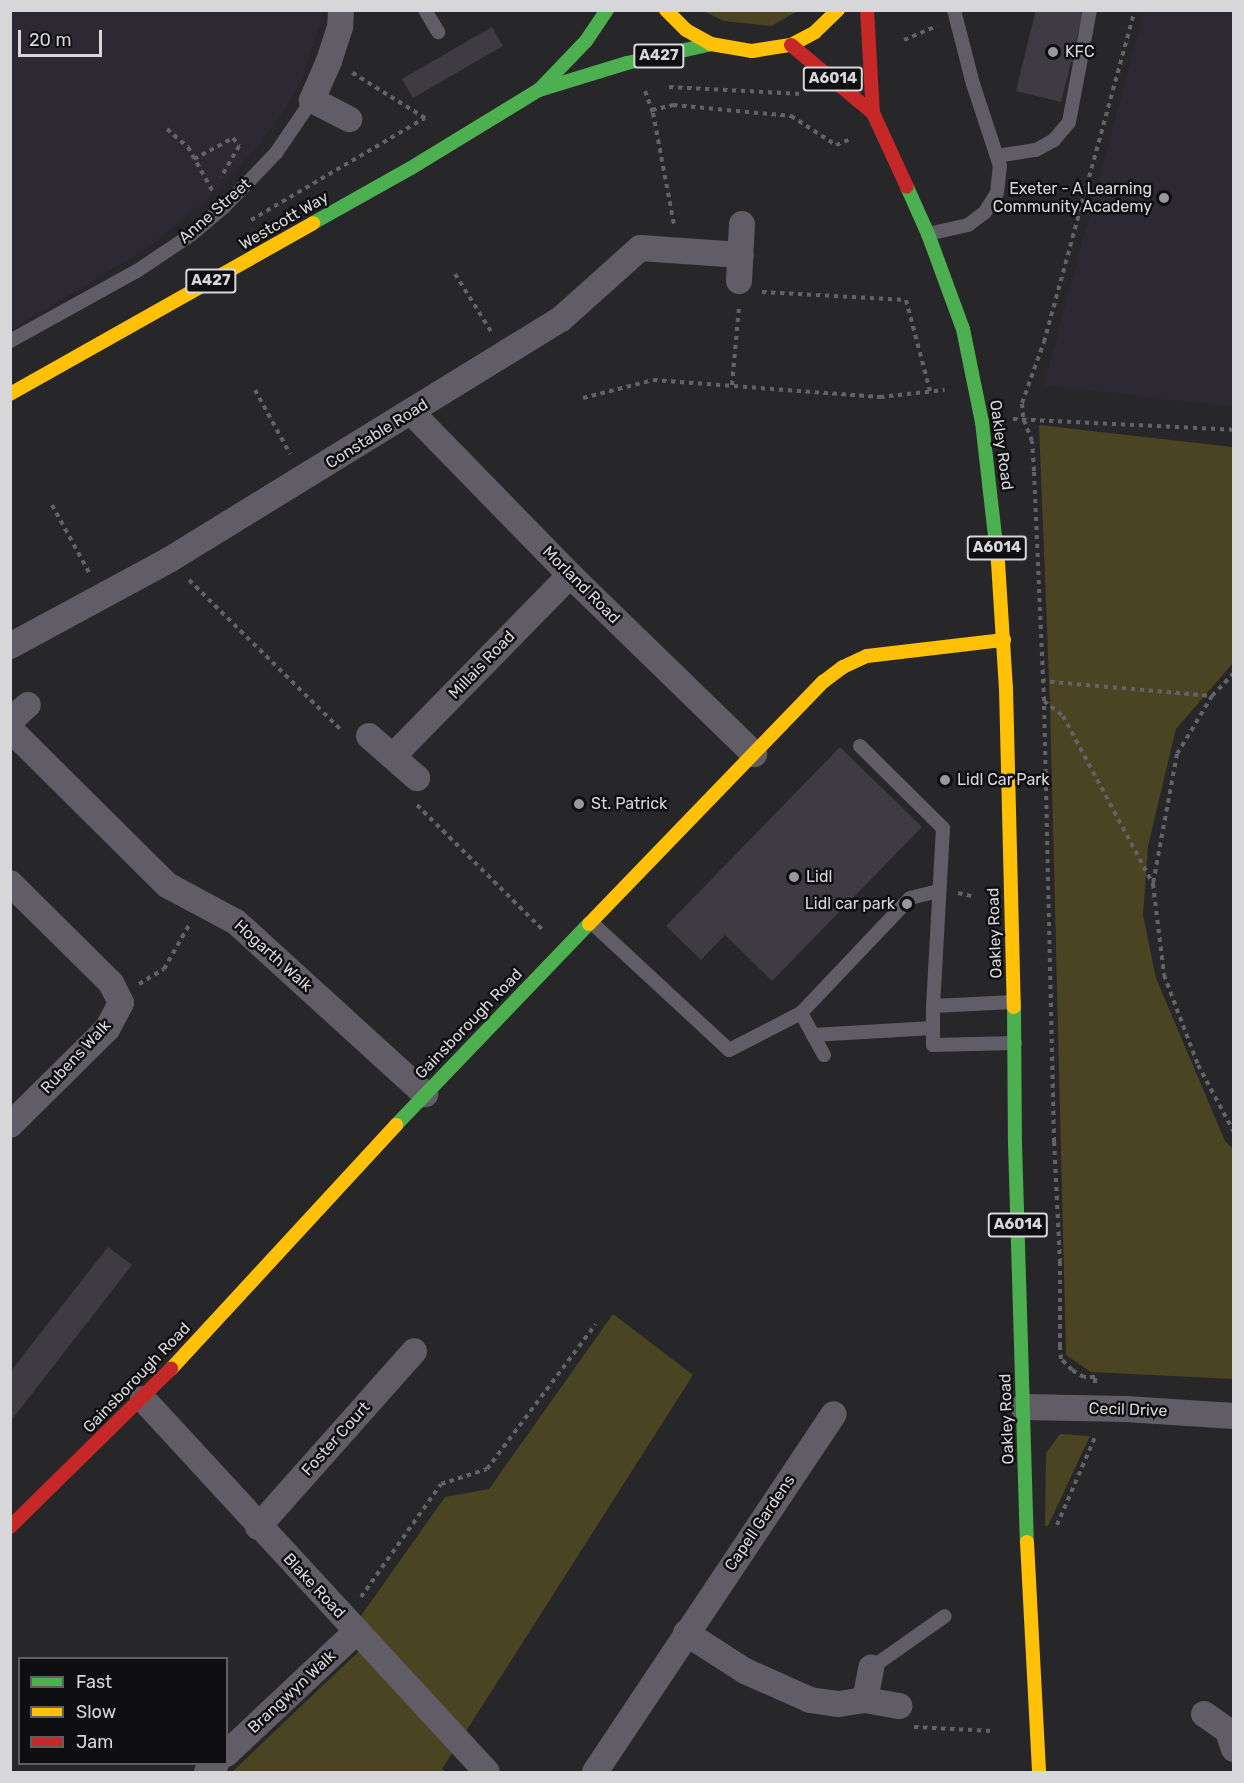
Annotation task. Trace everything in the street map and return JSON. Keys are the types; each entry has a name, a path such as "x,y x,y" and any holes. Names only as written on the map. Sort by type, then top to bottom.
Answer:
{"main road":[{"name":"Westcott Way","path":"539,90 586,41 607,10"},
{"path":"666,10 686,30 711,44 752,51 791,45 815,32 838,10"},
{"name":"A6014","path":"867,10 873,114"},
{"name":"Westcott Way","path":"10,394 411,168 539,90 627,63 711,44"},
{"name":"A6014","path":"791,45 873,114"},
{"name":"Oakley Road","path":"873,114 928,234 963,329 982,422 996,531 1004,640 1028,1588 1039,1773"},
{"name":"Gainsborough Road","path":"10,1527 143,1399 425,1094 823,682 851,663 867,656 1004,640"}],"street":[{"name":"Anne Street","path":"312,100 329,61 340,27 341,10"},
{"path":"312,100 349,119"},
{"path":"740,286 742,224"},
{"name":"Constable Road","path":"10,646 169,560 412,413 561,319 640,248 741,255"},
{"name":"Morland Road","path":"412,413 570,574 754,754"},
{"name":"Millais Road","path":"394,755 570,574"},
{"name":"Hogarth Walk","path":"10,729 167,885 236,922 425,1094"},
{"path":"369,736 394,755 417,778"},
{"path":"10,883 115,990"},
{"name":"Rubens Walk","path":"10,1125 107,1029 121,1003 115,990"},
{"name":"Foster Court","path":"258,1527 414,1351"},
{"name":"Blake Road","path":"143,1399 258,1527 487,1773"},
{"name":"Cecil Drive","path":"1023,1407 1126,1408 1233,1416"},
{"name":"Capell Gardens","path":"595,1773 608,1757 686,1633 834,1414"},
{"name":"Brangwyn Walk","path":"228,1752 351,1625"},
{"path":"686,1633 745,1671 810,1700 839,1704 865,1700 905,1716"},
{"path":"865,1700 871,1668"},
{"path":"1204,1714 1228,1731 1233,1749"}],"lane":[{"path":"424,10 438,32"},
{"path":"997,156 1036,150 1054,140 1069,122 1090,10"},
{"path":"928,234 968,225 986,212 997,193 1000,166 955,13"},
{"name":"Anne Street","path":"10,341 137,271 192,234 224,207 276,153 312,100"},
{"path":"861,746 943,828 933,1045 1015,1043"},
{"path":"592,923 729,1050 801,1012 910,898 939,891"},
{"path":"933,1006 1014,1002"},
{"path":"801,1012 824,1055"},
{"path":"813,1035 933,1028"},
{"path":"871,1668 945,1616"}],"path":[{"path":"1095,1393 1095,1377 1084,1377 1072,1370 1061,1359 1060,1347 1060,1263 1054,1142 1044,701 1041,681 1033,451 1032,441 1023,417 1022,403 1044,342 1135,10"},
{"path":"904,40 937,26 937,17 955,13"},
{"path":"250,220 425,118 329,61"},
{"path":"652,87 643,87 652,110 680,251"},
{"path":"662,87 790,93 813,97"},
{"path":"652,110 673,105 791,116 836,145 856,137 851,130"},
{"path":"167,129 188,147 215,195"},
{"path":"194,159 233,138 239,146 223,175 210,188"},
{"path":"455,273 504,354"},
{"path":"732,385 740,286 906,300 930,391"},
{"path":"583,398 653,380 880,397 947,390 945,379"},
{"path":"255,390 304,478"},
{"path":"1023,417 1233,430"},
{"path":"52,505 102,596"},
{"path":"1233,673 1212,696 1177,754 1153,884 1164,975 1198,1065 1233,1132"},
{"path":"1041,681 1212,696"},
{"path":"1044,701 1063,716 1153,884"},
{"path":"115,990 164,969 202,904"},
{"path":"351,1625 441,1484 487,1469 596,1324"},
{"path":"1055,1529 1096,1436 1096,1429"},
{"path":"905,1716 993,1731"}],"shaded area":[{"path":"11,10 324,11 303,78 280,117 250,155 203,203 144,250 11,330"},
{"path":"703,11 798,11 771,26 724,21"},
{"name":"Exeter - A Learning Community Academy","path":"1144,11 1233,11 1233,407 1044,385"},
{"path":"1039,425 1233,447 1233,663 1176,729 1148,846 1143,915 1156,978 1225,1141 1233,1149 1233,1379 1091,1372 1066,1355 1050,706"},
{"path":"613,1314 693,1375 442,1769 446,1772 232,1772 375,1636 360,1617 445,1497 489,1489"},
{"path":"1060,1434 1090,1436 1048,1526 1045,1526 1046,1453"}],"building":[{"name":"KFC","path":"1036,10 1084,10 1076,41 1083,43 1078,64 1071,62 1061,102 1016,91"},
{"path":"492,27 503,46 413,98 402,79"},
{"name":"Lidl","path":"840,747 922,827 772,981 725,935 701,960 666,926"},
{"path":"108,1247 132,1265 10,1422 10,1372"}],"traffic: fast":[{"path":"313,223 411,168 539,90 586,41 607,10"},
{"path":"539,90 627,63 711,44"},
{"path":"907,187 928,234 963,329 982,422 998,562"},
{"path":"396,1125 589,924"},
{"path":"1014,1007 1015,1143 1027,1542"}],"traffic: slow":[{"path":"666,10 686,30 711,44 752,51 791,45 815,32 838,10"},
{"path":"10,394 313,223"},
{"path":"998,562 1006,688 1014,1007"},
{"path":"589,924 823,682 843,667 867,656 1004,640"},
{"path":"171,1369 396,1125"},
{"path":"1027,1542 1039,1772"}],"traffic: jam":[{"path":"867,10 873,113 907,187"},
{"path":"791,45 873,113"},
{"path":"10,1527 171,1369"}],"place":[{"name":"KFC","path":"1053,52"},
{"name":"Exeter - A Learning Community Academy","path":"1164,198"},
{"name":"Lidl Car Park","path":"945,780"},
{"name":"St. Patrick","path":"579,804"},
{"name":"Lidl","path":"794,877"},
{"name":"Lidl car park","path":"907,904"}]}
